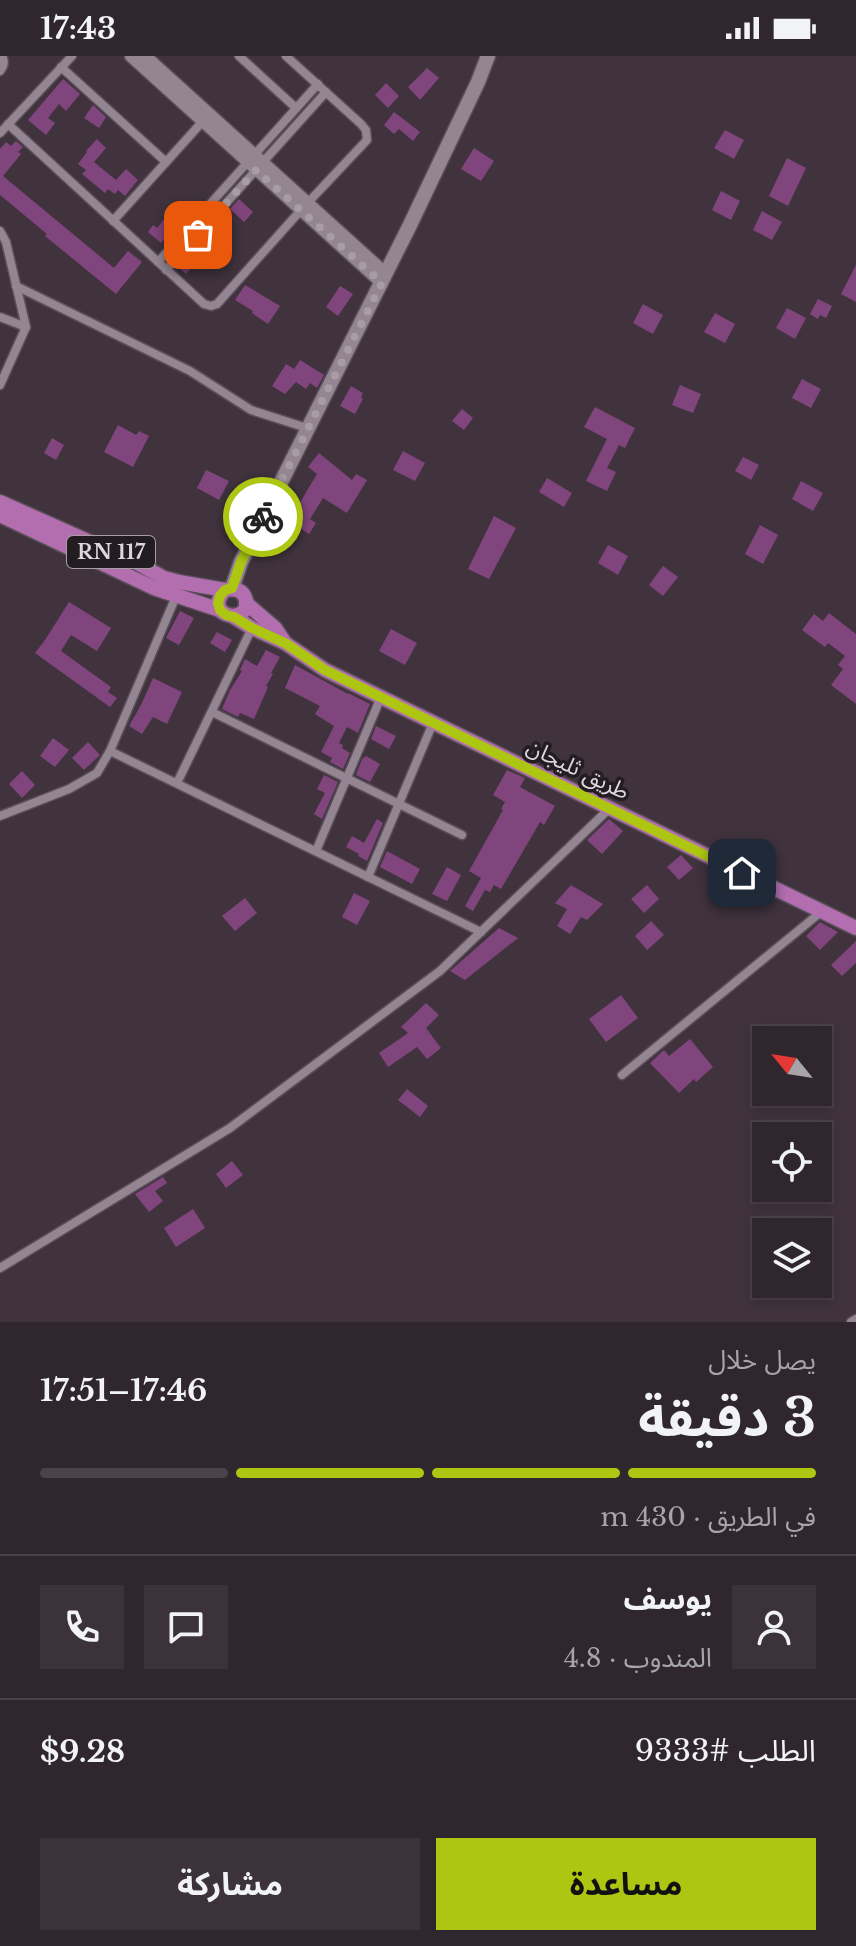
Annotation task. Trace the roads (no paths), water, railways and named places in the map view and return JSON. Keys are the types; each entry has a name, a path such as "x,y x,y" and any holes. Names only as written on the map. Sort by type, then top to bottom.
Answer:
{"main road":[{"path":"228,589 239,590 244,596 246,603 240,614 227,614 218,603 220,596 228,589 384,279 488,56"},
{"name":"طريق ثليجان","path":"0,502 137,563 178,589 285,643 325,670 856,928"},
{"name":"طريق ثليجان","path":"0,515 154,588 228,589"},
{"name":"طريق ثليجان","path":"246,603 275,628 285,643"}],"street":[{"path":"0,71 4,61 2,56"},
{"path":"0,133 72,56"},
{"path":"131,56 203,121 255,162"},
{"path":"239,56 296,108"},
{"path":"8,124 166,270 204,304 211,306 217,304 367,140 366,130 286,56"},
{"path":"149,57 255,162 384,279"},
{"path":"61,67 166,162"},
{"path":"166,270 318,84"},
{"path":"158,262 326,92"},
{"path":"113,221 203,121"},
{"path":"0,231 6,242 26,327 2,373 0,385"},
{"path":"16,286 190,371 251,410 307,428"},
{"path":"0,317 26,327"},
{"path":"0,816 69,789 97,773 110,751 178,589"},
{"path":"177,783 252,628"},
{"path":"316,851 381,697"},
{"path":"212,712 462,835"},
{"path":"368,877 433,723"},
{"path":"110,751 481,932"},
{"path":"0,1268 230,1128 440,971 610,808"},
{"path":"622,1075 821,912"}]}
